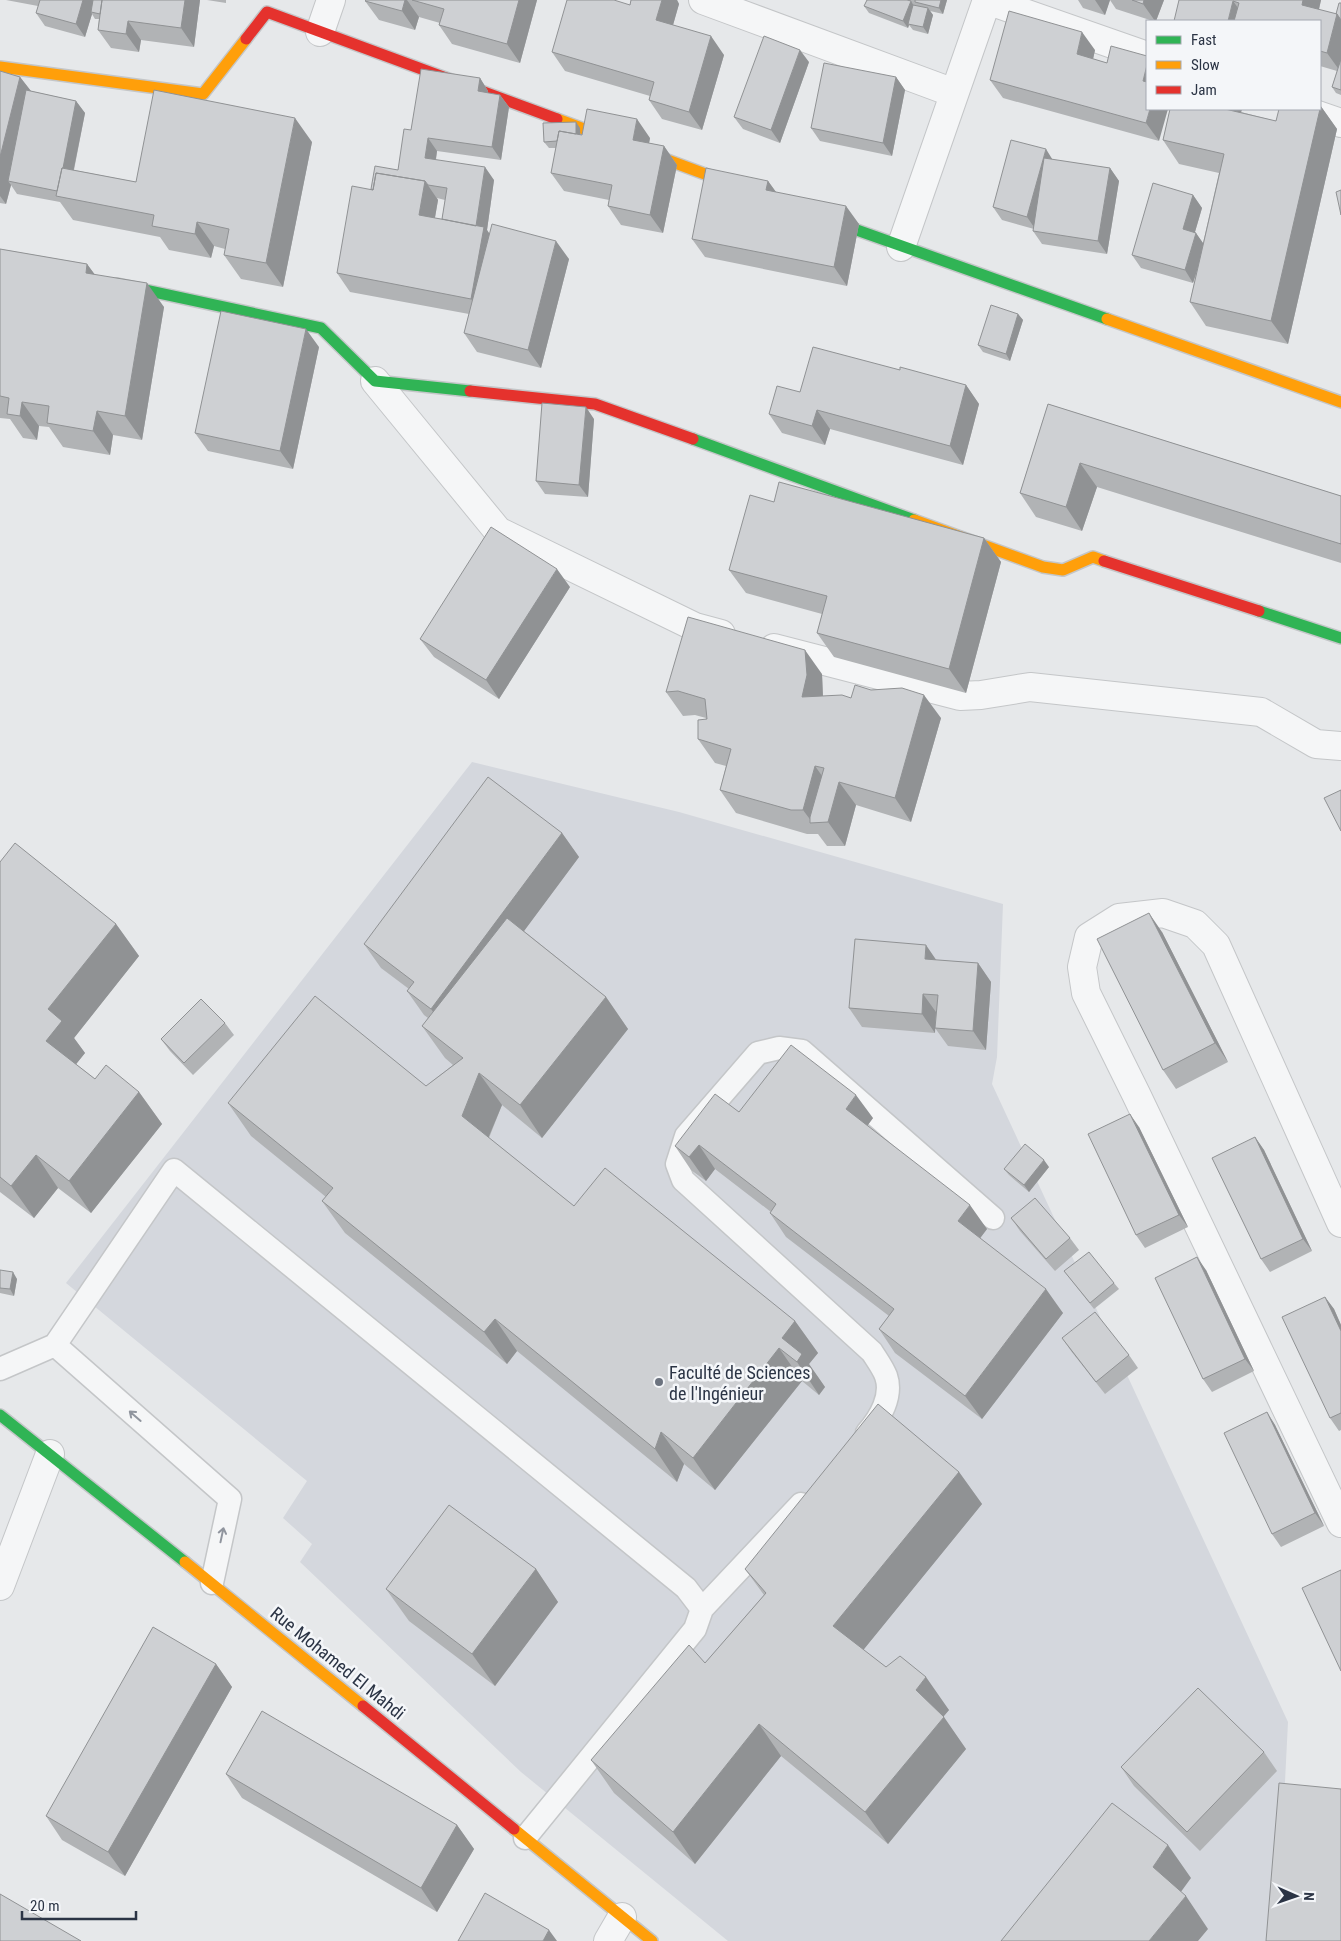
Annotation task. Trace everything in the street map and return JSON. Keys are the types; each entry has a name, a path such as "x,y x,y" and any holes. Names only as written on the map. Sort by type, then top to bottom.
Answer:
{"street":[{"path":"320,32 330,0"},
{"path":"703,0 954,93"},
{"path":"901,247 987,0 1146,56"},
{"path":"0,67 203,94 267,12 751,192"},
{"path":"1303,110 1341,123"},
{"path":"808,212 901,247 1341,402"},
{"path":"107,282 321,328 375,381 498,531 695,627 960,696 981,695 1030,687 1261,712 1316,744 1341,746"},
{"path":"375,381 595,404 1043,567 1063,570 1093,557 1341,638"},
{"path":"1341,1224 1216,945 1195,924 1163,913 1119,918 1089,937 1082,968 1086,993 1341,1523"},
{"name":"Rue Mohamed El Mahdi","path":"0,1415 212,1582 652,1941"},
{"path":"0,1586 50,1454"},
{"path":"608,1941 622,1917"}],"lane":[{"path":"855,1445 875,1424 887,1401 886,1377 872,1352 683,1180 676,1164 686,1136 758,1053 779,1048 802,1051 993,1218"},
{"path":"0,1369 55,1345 174,1170 686,1588 702,1609"},
{"path":"55,1345 230,1499 212,1582"},
{"path":"526,1838 696,1629 702,1609 816,1488"}],"shaded area":[{"name":"Faculté de Sciences de l'Ingénieur","path":"472,762 679,812 1003,904 997,1057 992,1084 1288,1722 1277,1941 728,1941 521,1772 300,1562 312,1544 283,1518 307,1481 66,1283"}],"building":[{"path":"40,0 83,0 76,24 36,13"},
{"path":"93,0 102,0 100,14 91,12"},
{"path":"102,0 185,0 181,28 128,21 126,34 98,30"},
{"path":"366,0 405,0 402,11"},
{"path":"412,0 519,0 507,44 439,25 444,9"},
{"path":"567,0 614,0 630,5 631,0 662,0 656,20 711,36 689,112 649,100 654,82 552,52"},
{"path":"867,0 911,1 903,21 864,6"},
{"path":"915,0 941,0 939,8 915,2"},
{"path":"1132,0 1144,0 1143,4"},
{"path":"1179,0 1303,0 1302,5 1337,14 1327,53 1321,51 1321,20 1234,20 1239,3 1233,1 1228,20 1174,20"},
{"path":"1339,3 1341,3 1341,20 1336,14"},
{"path":"913,5 928,8 923,27 908,24"},
{"path":"1009,11 1082,32 1077,54 1107,63 1111,46 1146,56 1146,69 1143,81 1146,82 1146,110 1150,110 1146,123 990,80"},
{"path":"764,36 800,50 771,130 734,117"},
{"path":"1341,59 1341,90 1332,87"},
{"path":"824,63 896,77 883,143 811,128"},
{"path":"421,69 480,78 478,91 500,95 492,147 428,138 425,158 485,167 476,226 442,219 447,188 428,185 425,181 376,173 373,190 371,189 375,166 398,170 404,129 411,130"},
{"path":"0,71 20,77 0,157"},
{"path":"26,90 76,101 57,191 8,181"},
{"path":"154,90 295,118 266,263 224,255 229,229 197,222 195,234 152,226 154,215 56,196 62,168 136,182"},
{"path":"587,109 637,119 633,140 664,146 650,215 608,206 612,185 551,173 559,131 582,135"},
{"path":"1170,110 1229,110 1276,121 1279,110 1320,110 1271,321 1190,302 1224,154 1163,140"},
{"path":"576,122 576,134 559,131 557,141 544,142 543,123"},
{"path":"1011,140 1046,149 1027,217 993,207"},
{"path":"1044,158 1110,168 1098,241 1033,231"},
{"path":"706,168 768,181 766,190 846,206 834,267 692,239"},
{"path":"376,173 425,181 419,215 484,227 471,299 337,273 352,186 373,190"},
{"path":"1153,183 1193,195 1183,229 1196,233 1185,270 1132,255"},
{"path":"1341,190 1341,215 1336,192"},
{"path":"492,224 556,241 528,350 464,333"},
{"path":"0,249 87,264 86,273 147,283 125,416 97,411 93,431 47,423 49,406 22,402 20,416 7,414 9,398 0,396"},
{"path":"991,305 1018,314 1006,354 978,345"},
{"path":"221,311 306,329 280,451 195,433"},
{"path":"813,347 900,370 900,367 966,385 950,446 817,410 812,426 769,414 777,386 800,392"},
{"path":"542,403 586,407 579,485 536,481"},
{"path":"1048,404 1341,496 1341,544 1080,463 1066,507 1020,493"},
{"path":"779,482 984,538 949,669 817,633 827,596 729,570 750,495 774,502"},
{"path":"491,527 557,569 486,680 420,639"},
{"path":"688,617 805,650 807,675 802,697 842,695 851,698 855,685 871,690 902,688 924,695 895,798 839,782 828,822 810,823 824,768 815,766 803,810 791,810 720,790 731,749 698,739 698,720 707,719 705,699 678,691 666,692"},
{"path":"488,777 562,833 431,1009 407,991 414,982 364,944"},
{"path":"1341,790 1341,831 1324,798"},
{"path":"15,843 116,924 48,1009 62,1021 46,1041 95,1079 106,1065 139,1092 69,1181 36,1155 11,1186 0,1177 0,862"},
{"path":"1149,913 1215,1043 1163,1070 1097,939"},
{"path":"507,918 606,997 520,1105 479,1073 462,1116 574,1206 605,1168 795,1321 782,1338 802,1354 797,1362 779,1348 693,1458 661,1432 655,1449 495,1319 484,1332 322,1201 333,1188 228,1103 315,996 426,1086 463,1058 422,1026"},
{"path":"855,939 926,945 925,959 978,963 973,1031 935,1028 938,995 923,994 922,1014 849,1008"},
{"path":"201,999 225,1023 184,1063 161,1039"},
{"path":"791,1045 856,1095 846,1109 970,1205 958,1221 1046,1289 965,1396 879,1329 894,1309 770,1213 776,1204 699,1145 689,1157 675,1146 715,1094 739,1112"},
{"path":"1130,1114 1179,1215 1136,1235 1088,1134"},
{"path":"1255,1137 1303,1239 1261,1259 1212,1158"},
{"path":"1025,1144 1044,1160 1024,1185 1004,1169"},
{"path":"1035,1198 1070,1238 1046,1259 1011,1218"},
{"path":"1089,1252 1114,1283 1090,1303 1064,1271"},
{"path":"1197,1257 1245,1359 1203,1379 1155,1278"},
{"path":"0,1270 13,1272 10,1289 0,1288"},
{"path":"1325,1297 1341,1331 1341,1413 1330,1418 1282,1317"},
{"path":"1095,1312 1129,1355 1096,1382 1062,1338"},
{"path":"878,1404 959,1472 833,1626 886,1667 900,1656 926,1677 916,1690 944,1717 865,1812 759,1724 673,1832 591,1760 689,1645 705,1663 766,1593 745,1569"},
{"path":"1267,1412 1315,1513 1272,1534 1224,1433"},
{"path":"449,1505 536,1569 472,1654 386,1589"},
{"path":"1341,1570 1341,1671 1302,1588"},
{"path":"153,1627 216,1664 108,1852 46,1816"},
{"path":"1198,1688 1264,1752 1187,1832 1121,1767"},
{"path":"262,1711 457,1825 421,1888 226,1774"},
{"path":"1279,1783 1341,1789 1341,1941 1266,1941"},
{"path":"1112,1803 1168,1845 1153,1867 1186,1896 1149,1941 1001,1941"},
{"path":"485,1893 549,1930 543,1941 458,1941"},
{"path":"0,1894 81,1941 0,1941"}],"traffic: fast":[{"path":"823,218 1107,319"},
{"path":"117,284 321,328 375,381 470,391"},
{"path":"693,439 914,520"},
{"path":"1259,611 1341,638"},
{"path":"0,1415 185,1562"}],"traffic: slow":[{"path":"0,67 203,94 246,39"},
{"path":"557,119 740,187"},
{"path":"1107,319 1341,402"},
{"path":"914,520 1043,567 1063,570 1093,557 1104,561"},
{"path":"185,1562 363,1706"},
{"path":"514,1829 652,1941"}],"traffic: jam":[{"path":"246,39 267,12 557,119"},
{"path":"470,391 595,404 693,439"},
{"path":"1104,561 1259,611"},
{"path":"363,1706 514,1829"}],"place":[{"name":"Faculté de Sciences de l'Ingénieur","path":"659,1382"}]}
